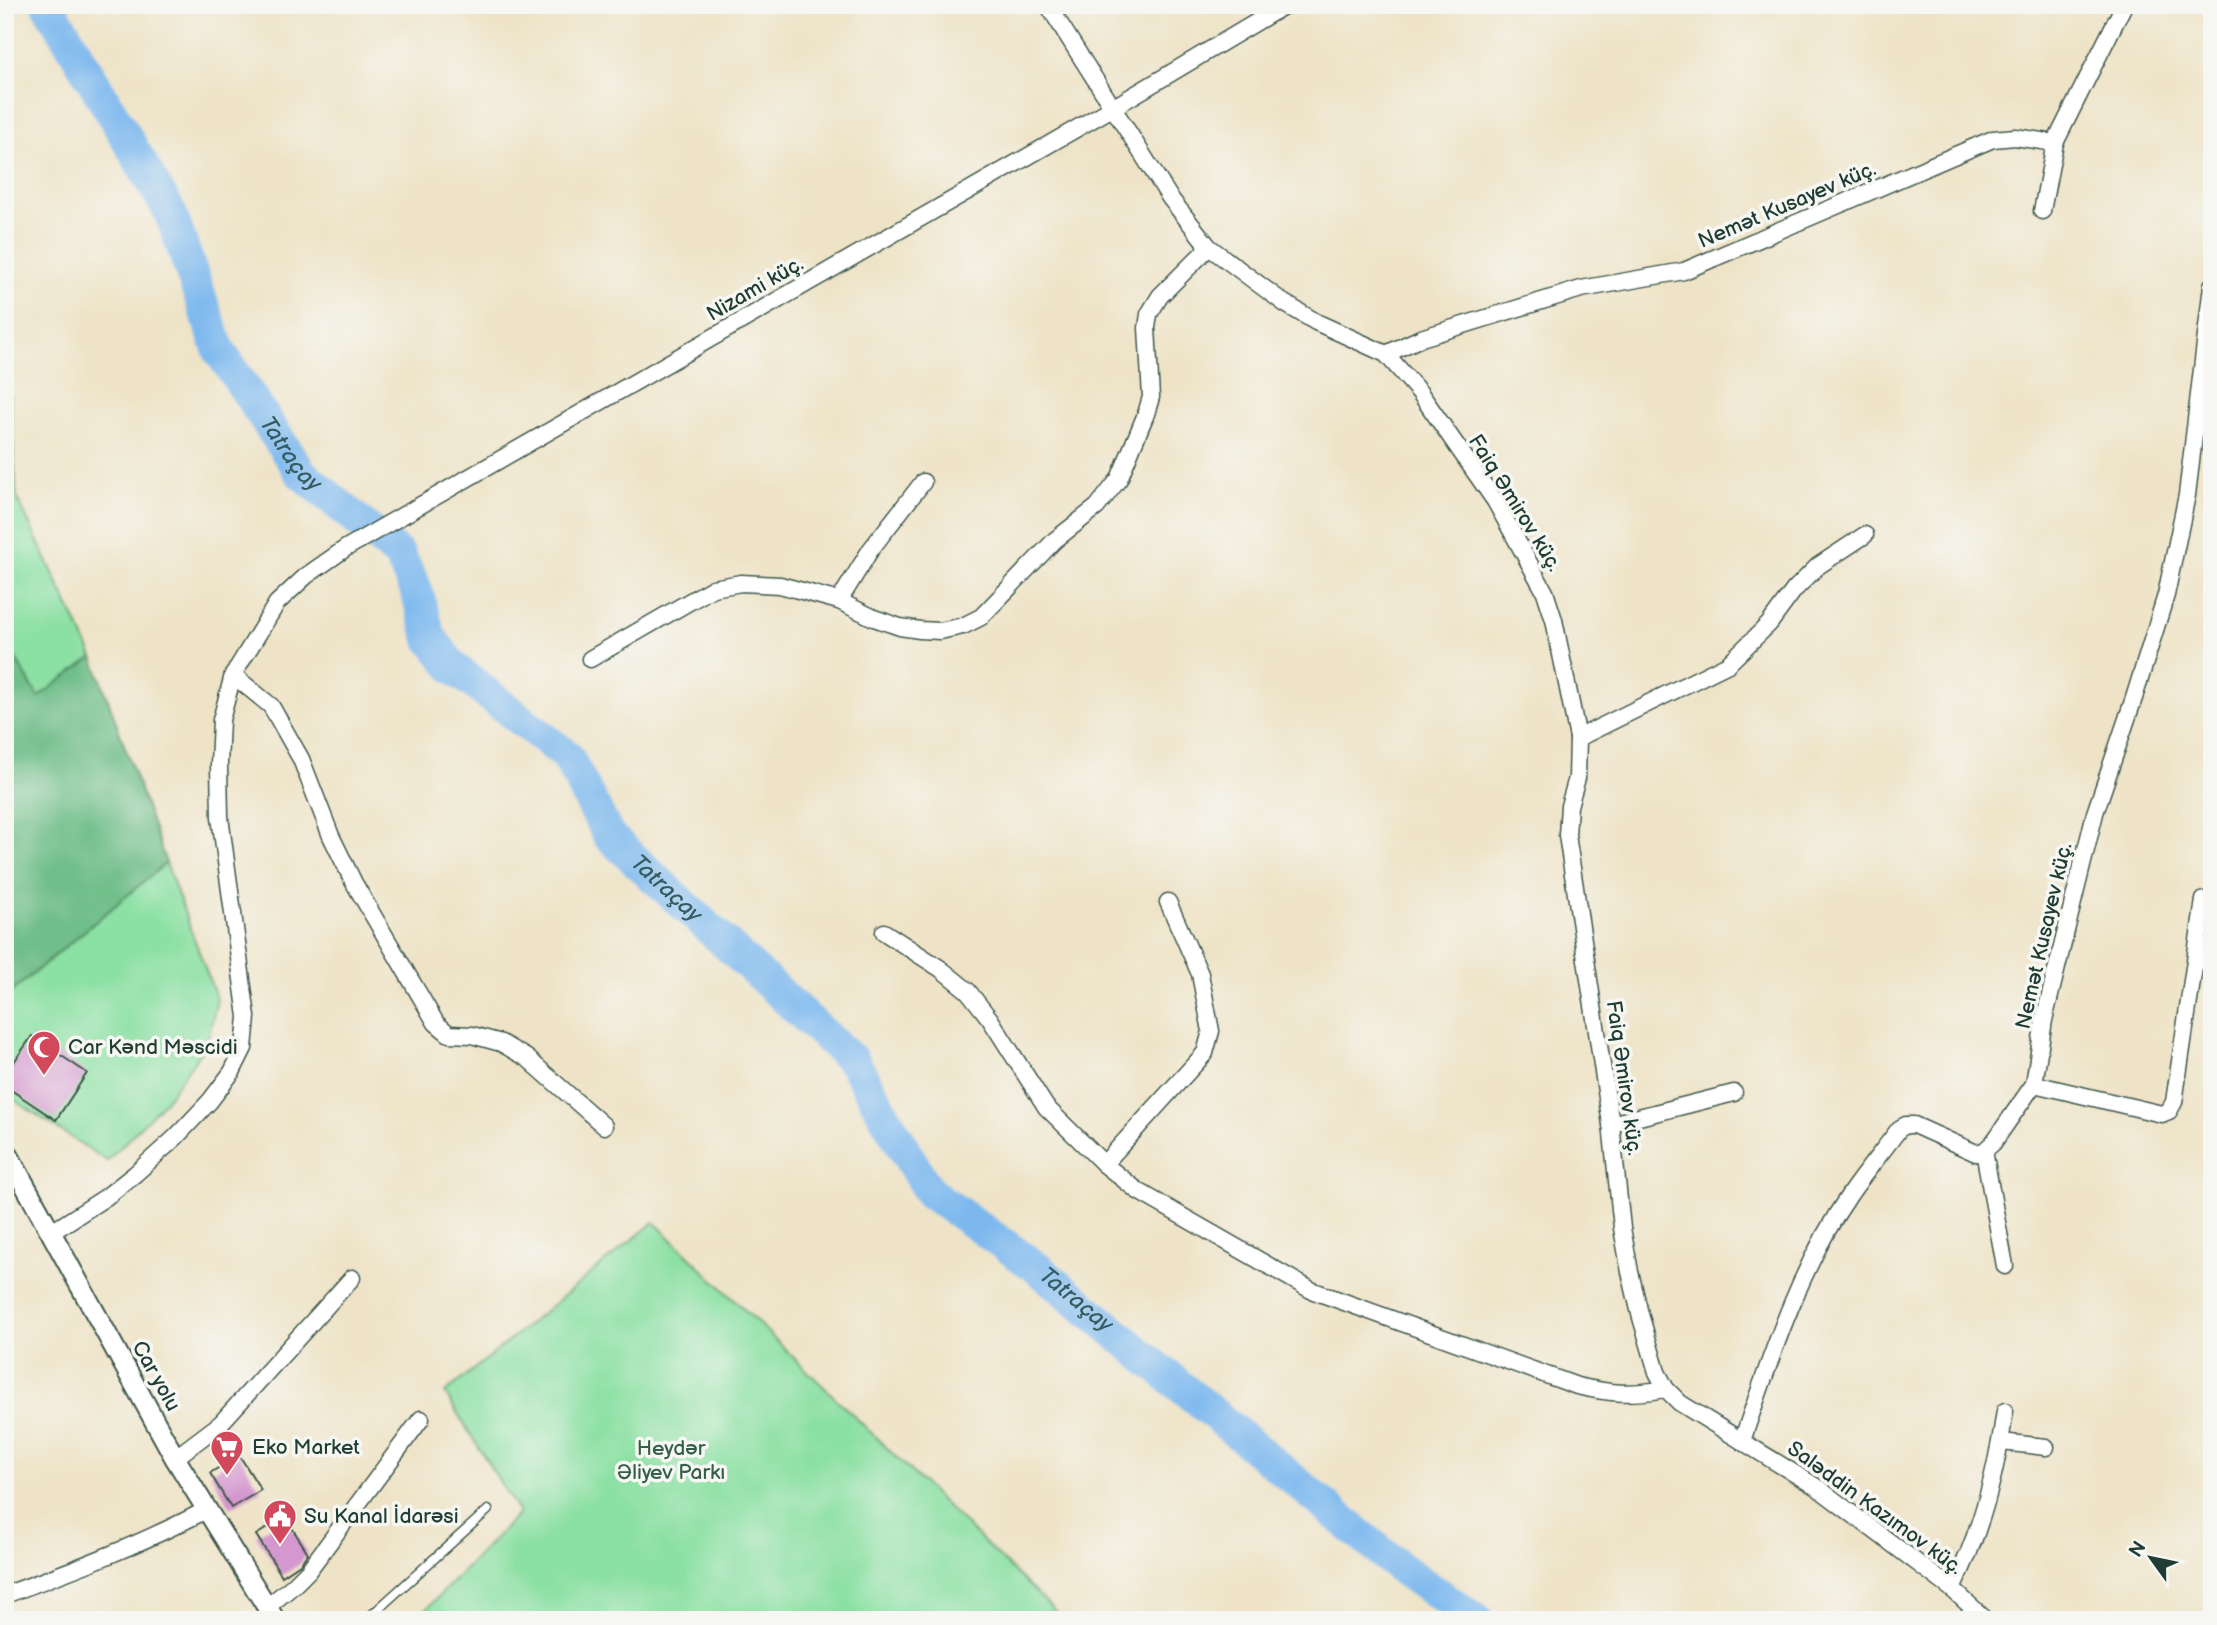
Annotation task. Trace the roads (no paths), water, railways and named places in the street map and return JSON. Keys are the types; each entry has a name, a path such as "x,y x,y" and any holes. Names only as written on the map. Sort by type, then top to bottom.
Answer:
{"street":[{"name":"Faiq Əmirov küç.","path":"1048,5 1115,107 1170,198 1209,247 1283,303 1315,322 1386,354 1420,393 1495,501 1545,592 1554,620 1578,738 1577,778 1569,806 1567,835 1611,1124 1622,1228 1640,1314 1665,1390"},
{"name":"Nizami küç.","path":"52,1232 106,1197 176,1137 210,1101 232,1072 244,1048 247,1017 220,817 221,720 233,676 277,603 306,576 346,548 1115,107 1285,5"},
{"path":"2042,211 2055,143 2124,5"},
{"name":"Nemət Kusayev küç.","path":"1386,354 1421,338 1581,289 1684,271 1993,139 2015,137 2055,143"},
{"path":"590,659 713,588 741,583 780,585 839,601 900,627 940,631 963,626 989,609 1055,540 1097,507 1119,479 1151,397 1147,328 1149,314 1160,296 1209,247"},
{"name":"Nemət Kusayev küç.","path":"1984,1151 1993,1143 2034,1084 2044,1020 2095,813 2166,595 2187,495 2212,285"},
{"path":"839,601 872,549 923,482"},
{"path":"1578,738 1728,664 1769,624 1794,590 1818,566 1865,535"},
{"path":"233,676 271,706 277,716 302,759 331,836 354,883 436,1023 449,1034 472,1035 501,1043 527,1058 604,1126"},
{"path":"2034,1084 2162,1114 2169,1111 2174,1102 2204,900"},
{"path":"1104,1164 1206,1053 1212,1031 1200,974 1168,902"},
{"path":"884,932 941,969 968,991 990,1019 1046,1107 1104,1164 1138,1191 1311,1290 1577,1386 1606,1393 1632,1395 1665,1390"},
{"path":"1611,1124 1734,1093"},
{"path":"1742,1441 1779,1334 1824,1236 1850,1194 1899,1129 1914,1125 1976,1153 1984,1151 2005,1266"},
{"name":"Car yolu","path":"5,1149 175,1458 271,1614"},
{"path":"175,1458 220,1424 352,1278"},
{"name":"Saləddin Kazımov küç.","path":"1665,1390 1680,1403 1818,1488 1952,1589 1986,1620"},
{"path":"1952,1589 1982,1523 2001,1442 2005,1411"},
{"path":"271,1614 307,1571 421,1419"},
{"path":"2001,1442 2046,1447"},
{"path":"5,1595 112,1556 206,1510"}],"lane":[{"path":"366,1620 488,1510"}],"waterway":[{"name":"Tatraçay","path":"48,5 170,212 219,350 301,473 399,555 416,589 430,637 453,667 567,756 609,836 853,1061 929,1192 1036,1267 1403,1570 1477,1620"}],"place":[{"name":"Car Kənd Məscidi","path":"44,1077"},
{"name":"Eko Market","path":"227,1477"},
{"name":"Su Kanal İdarəsi","path":"280,1546"}],"park label":[{"name":"Heydər Əliyev Parkı","path":"671,1460"}]}
